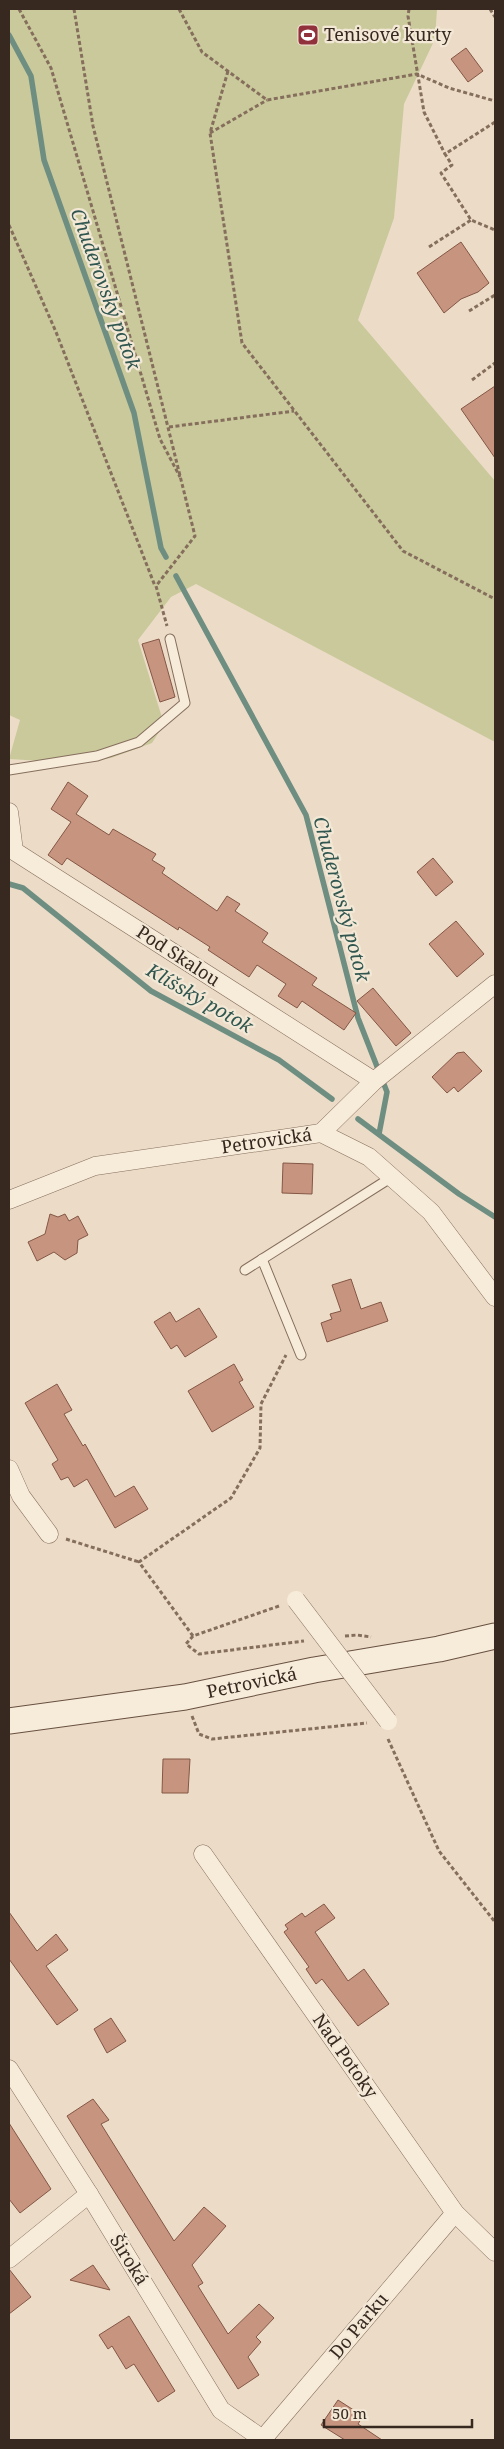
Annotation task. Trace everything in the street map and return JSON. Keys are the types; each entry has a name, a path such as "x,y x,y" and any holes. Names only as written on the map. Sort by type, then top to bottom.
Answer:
{"main road":[{"name":"Petrovická","path":"9,1721 185,1697 314,1670 439,1649 495,1636"}],"street":[{"name":"Pod Skalou","path":"9,812 14,851 374,1081"},
{"path":"321,1133 374,1081 495,984"},
{"name":"Petrovická","path":"9,1200 95,1166 321,1133 369,1157 431,1212 495,1297"},
{"path":"9,1469 15,1499 49,1534"},
{"path":"296,1600 388,1721"},
{"name":"Nad Potoky","path":"203,1854 455,2213 495,2252"},
{"name":"Široká","path":"9,2069 89,2194 221,2410 263,2440"},
{"path":"9,2259 89,2194"},
{"name":"Do Parku","path":"263,2440 455,2213"}],"lane":[{"path":"9,770 97,756 138,742 185,703 170,639"},
{"path":"245,1270 392,1177"},
{"path":"262,1258 301,1355"}],"path":[{"path":"19,9 51,68 160,438 182,483"},
{"path":"74,9 93,126 195,536 156,586"},
{"path":"179,9 202,52 267,100"},
{"path":"410,9 408,16 424,112 452,165 441,173 471,220 495,230"},
{"path":"490,9 495,17"},
{"path":"228,72 210,134 242,343 403,551 495,599"},
{"path":"210,134 267,100 418,74 449,88 495,100"},
{"path":"445,154 495,122"},
{"path":"429,247 471,220"},
{"path":"9,225 56,332 156,586 170,639"},
{"path":"469,311 495,295"},
{"path":"472,380 495,364"},
{"path":"168,427 295,411"},
{"path":"139,1562 231,1498 260,1448 261,1404 295,1339"},
{"path":"49,1534 139,1562 193,1636"},
{"path":"296,1600 193,1636 186,1644 199,1654 308,1641"},
{"path":"337,1637 357,1635 375,1638"},
{"path":"185,1697 199,1734 212,1740 388,1721 386,1735 439,1851 495,1922"}],"green space":[{"path":"9,9 437,9 435,39 404,104 394,218 358,320 495,481 495,742 196,584 171,597 138,640 164,724 152,743 111,758 76,763 9,759 20,720 9,715"}],"building":[{"path":"466,48 483,71 468,82 451,59"},
{"path":"461,242 489,283 478,292 461,299 444,313 417,273"},
{"path":"495,386 495,458 461,409"},
{"path":"159,639 175,697 160,702 142,644"},
{"path":"68,782 88,796 76,814 109,835 113,829 156,854 152,860 165,868 162,873 217,911 227,896 240,904 235,911 268,933 262,942 317,978 312,985 356,1013 344,1030 302,1001 297,1008 278,996 286,984 257,965 249,977 208,950 210,947 179,927 178,930 67,858 62,865 48,855 71,822 51,809"},
{"path":"433,858 453,882 436,896 417,872"},
{"path":"456,921 484,954 457,977 429,944"},
{"path":"373,988 411,1033 396,1046 357,1001"},
{"path":"464,1052 482,1071 458,1092 454,1087 447,1093 432,1077 457,1053"},
{"path":"283,1163 313,1164 312,1194 282,1193"},
{"path":"50,1214 58,1217 65,1214 69,1221 78,1216 88,1235 78,1240 77,1253 65,1260 54,1252 37,1261 28,1242 45,1234"},
{"path":"351,1279 361,1309 381,1302 388,1321 327,1342 321,1323 332,1319 330,1314 341,1311 332,1285"},
{"path":"199,1308 217,1337 185,1357 177,1345 171,1349 154,1322 170,1312 176,1322"},
{"path":"234,1364 243,1380 239,1382 254,1407 212,1432 188,1391"},
{"path":"57,1384 72,1410 64,1414 83,1446 85,1444 115,1497 134,1486 148,1509 115,1528 87,1479 74,1487 68,1477 61,1480 52,1464 58,1460 25,1403"},
{"path":"163,1759 190,1759 188,1793 162,1793"},
{"path":"324,1904 335,1918 315,1932 348,1981 364,1969 389,2004 358,2026 322,1979 316,1984 306,1969 309,1967 284,1932 288,1929 285,1925 302,1913 305,1917"},
{"path":"9,1912 37,1951 56,1934 68,1950 46,1966 78,2010 57,2025 9,1959"},
{"path":"111,2018 126,2041 107,2053 94,2029"},
{"path":"93,2099 109,2120 101,2124 174,2241 204,2207 226,2226 192,2265 203,2283 198,2286 228,2334 259,2304 274,2318 256,2337 261,2342 248,2357 259,2375 238,2389 67,2116"},
{"path":"9,2123 51,2189 20,2213 9,2199"},
{"path":"93,2265 110,2290 70,2280"},
{"path":"9,2269 31,2297 9,2314"},
{"path":"129,2316 175,2391 158,2402 134,2364 126,2369 112,2346 108,2349 99,2335"},
{"path":"338,2400 363,2416 358,2424 382,2440 345,2440 321,2425"}],"waterway":[{"name":"Chuderovský potok","path":"9,35 31,76 44,160 134,413 161,548 166,557"},
{"name":"Chuderovský potok","path":"176,576 306,815 358,1018 387,1092 379,1134"},
{"name":"Klíšský potok","path":"9,884 23,888 151,991 279,1060 332,1099"},
{"name":"Klíšský potok","path":"358,1119 459,1194 495,1217"}],"place":[{"name":"Tenisové kurty","path":"308,35"}]}
